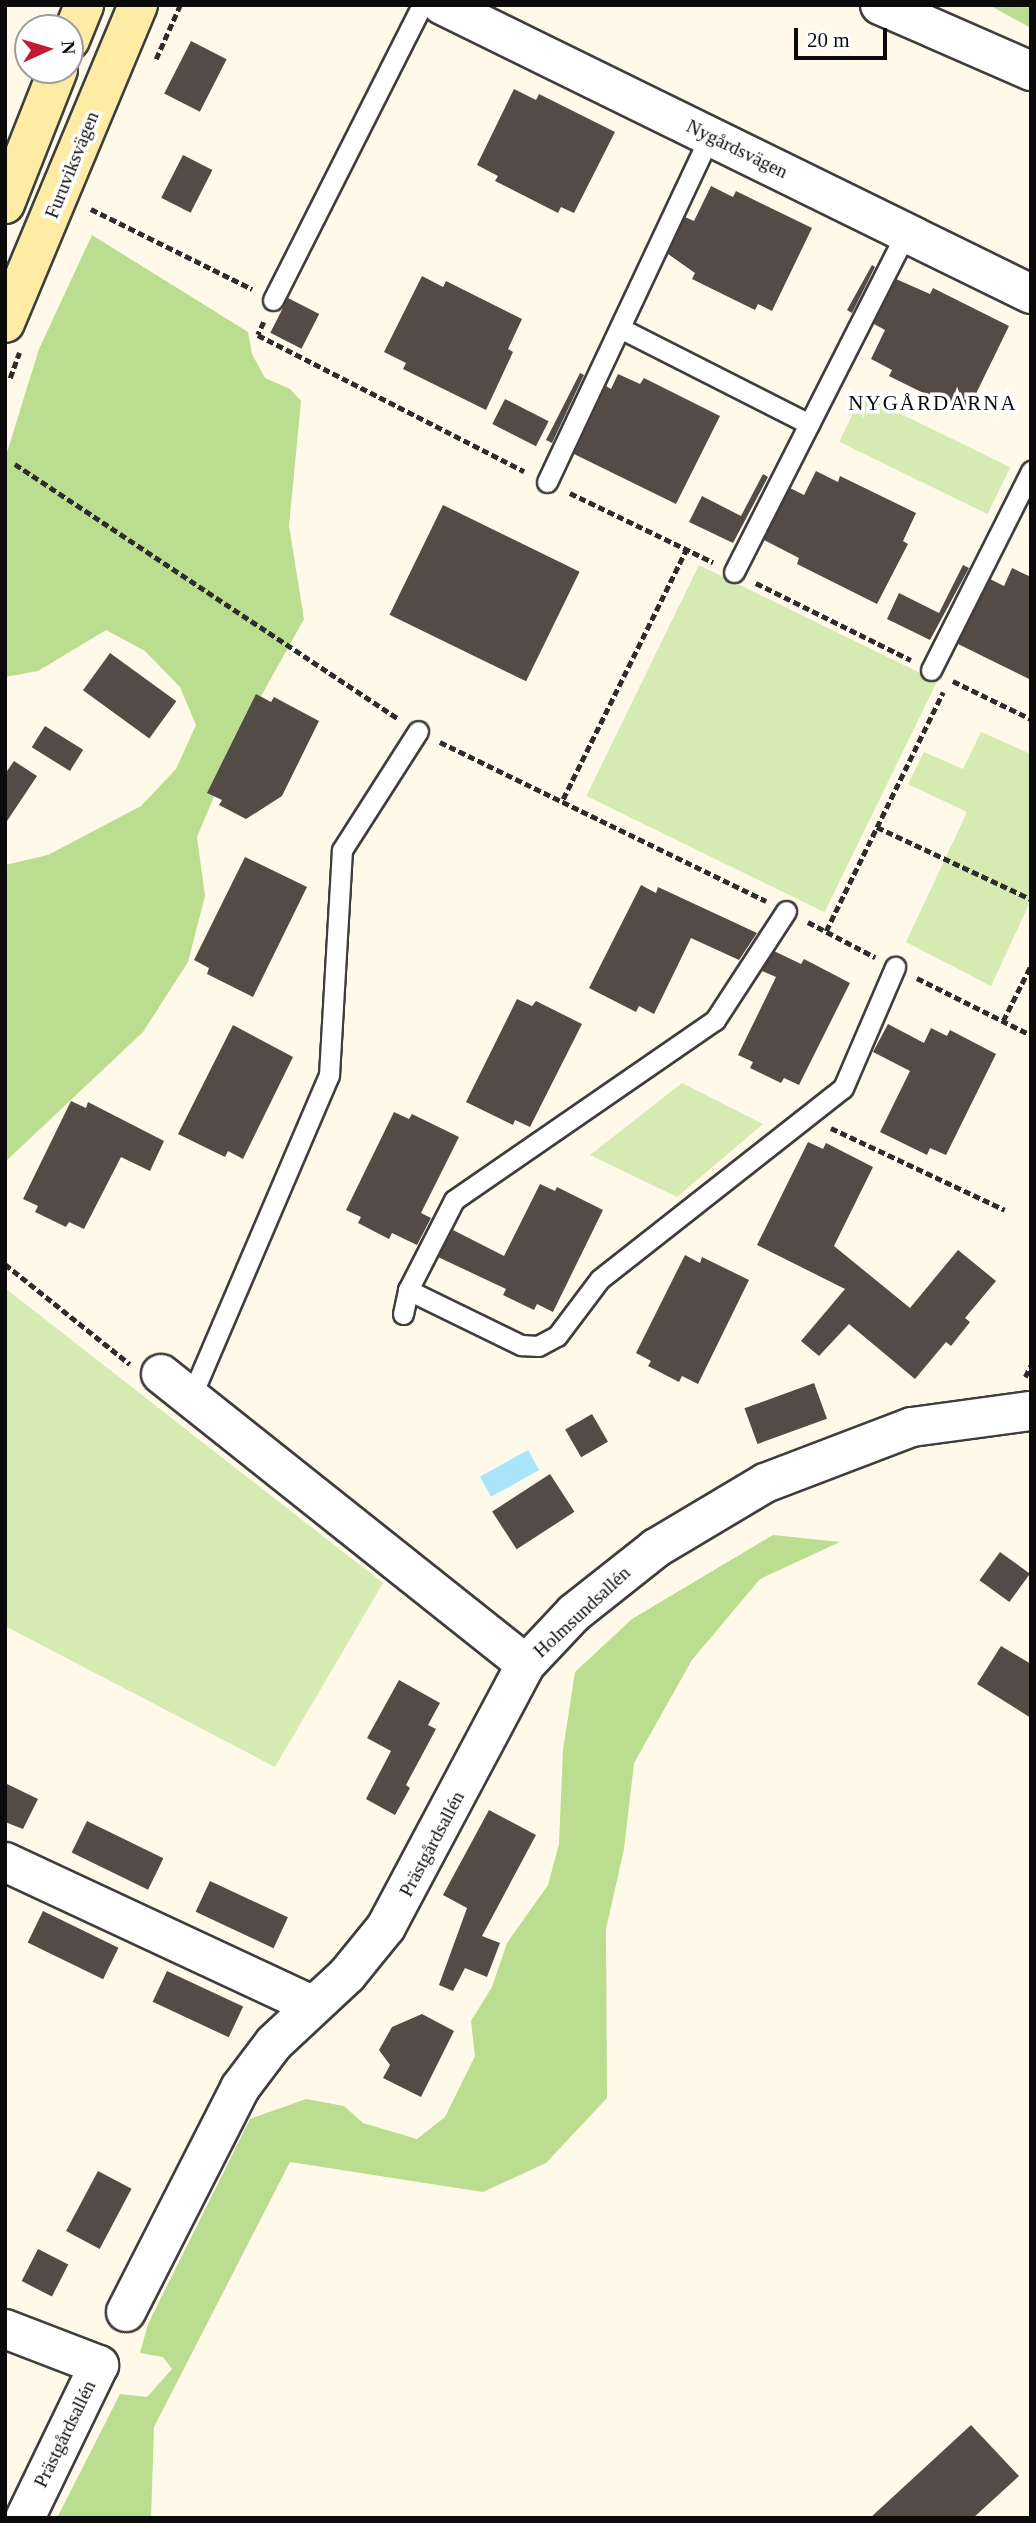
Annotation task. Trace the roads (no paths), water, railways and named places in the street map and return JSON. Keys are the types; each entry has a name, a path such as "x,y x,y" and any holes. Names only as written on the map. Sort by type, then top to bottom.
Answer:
{"main road":[{"name":"Furuviksvägen","path":"5,323 138,5"},
{"path":"5,204 52,84"}],"street":[{"name":"Nygårdsvägen","path":"442,5 1031,294"},
{"path":"880,5 1031,71"},
{"name":"Holmsundsallén","path":"161,1374 306,1493 526,1664 610,1581 718,1509 765,1483 912,1427 1031,1411"},
{"name":"Prästgårdsallén","path":"126,2312 240,2088 274,2043 347,1975 386,1927 526,1664"},
{"path":"5,1862 313,2005"},
{"name":"Prästgårdsallén","path":"5,2329 99,2365 24,2518"}],"lane":[{"path":"273,300 422,5"},
{"path":"547,482 710,136"},
{"path":"734,572 906,233"},
{"path":"620,328 809,424"},
{"path":"931,670 1029,479"},
{"path":"191,1397 330,1075 342,850 418,732"},
{"path":"403,1314 408,1290 454,1200 715,1020 786,911"},
{"path":"408,1290 511,1341 538,1346 557,1336 600,1279 810,1118 843,1087 895,967"}],"water":[{"path":"528,1450 539,1470 491,1497 480,1477"}],"district":[{"name":"NYGÅRDARNA","path":"933,403"}]}
